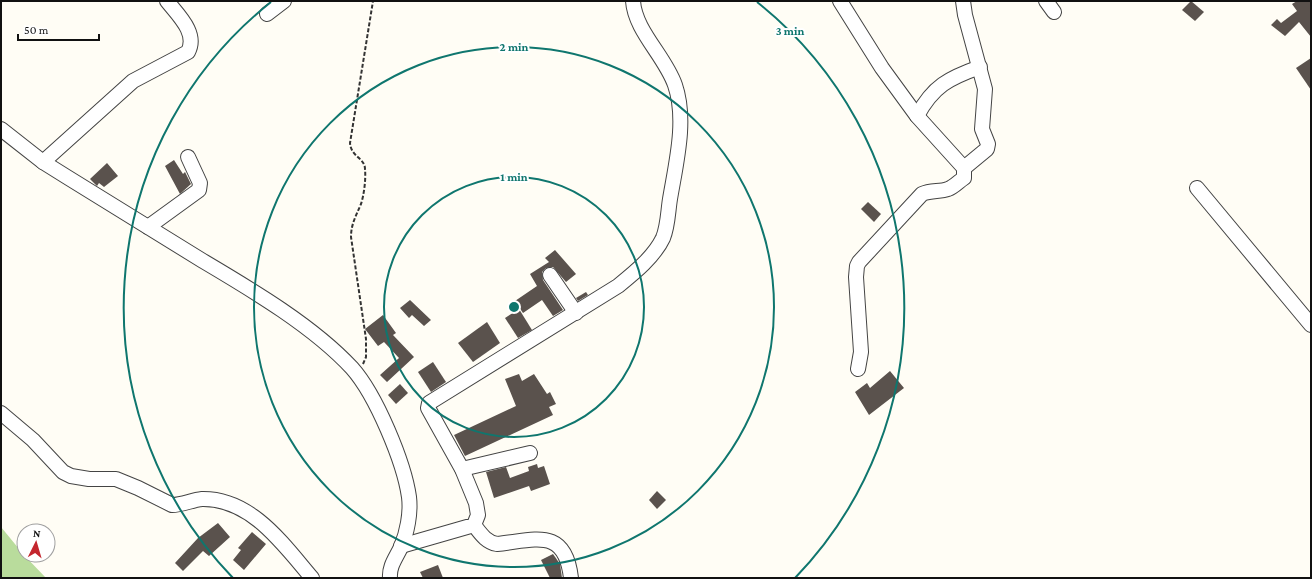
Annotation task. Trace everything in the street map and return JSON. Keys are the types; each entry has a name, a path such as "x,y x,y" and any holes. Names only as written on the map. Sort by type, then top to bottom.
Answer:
{"street":[{"path":"43,162 133,81 188,52 191,46 189,32 167,1"},
{"path":"267,14 284,1"},
{"path":"474,525 478,508 462,469 428,408 429,403 576,313 632,275 660,243 667,222 677,153 680,112 679,100 671,76 639,23 633,1"},
{"path":"840,1 882,68 917,116 964,168 964,178 952,186 947,189 922,194 859,262 856,277 861,352 858,369"},
{"path":"964,1 965,15 985,89 982,129 988,144 987,149 964,168"},
{"path":"917,116 928,98 943,83 980,66"},
{"path":"1,129 43,162 268,301 336,353 359,378 382,416 404,476 410,509 401,546 392,564 390,578"},
{"path":"148,227 199,190 200,183 188,157"},
{"path":"1197,188 1311,325"},
{"path":"550,275 576,313"},
{"path":"1,413 33,440 59,470 71,476 116,479 138,488 172,506 200,499 214,500 231,504 251,514 262,523 312,578"},
{"path":"462,469 530,453"},
{"path":"401,546 474,525"},
{"path":"474,525 487,541 492,543 497,544 543,539 552,541 561,547 569,560 571,578"}],"path":[{"path":"359,378 366,349 354,268 351,227 362,202 365,169 364,163 353,154 350,143 373,1"}],"green space":[{"path":"1,527 16,545 16,563 32,563 46,578 1,578"}],"building":[{"path":"1191,1 1204,12 1195,21 1182,10"},
{"path":"1297,1 1311,1 1311,37 1299,22 1285,36 1271,25 1277,19 1281,23 1297,11 1292,4"},
{"path":"1311,58 1311,90 1296,68"},
{"path":"174,160 183,174 185,172 191,184 180,194 165,166"},
{"path":"107,163 118,176 104,187 99,183 97,186 90,179"},
{"path":"868,202 881,214 874,222 861,209"},
{"path":"555,250 576,274 566,282 553,267 546,268 542,272 543,280 563,310 553,316 542,300 523,313 515,301 537,286 530,274 549,262 545,258"},
{"path":"586,292 588,295 578,301 576,298"},
{"path":"410,300 431,320 424,326 412,315 409,318 400,308"},
{"path":"519,309 532,330 518,338 505,318"},
{"path":"383,315 396,333 393,335 414,357 387,382 380,375 399,358 384,342 378,346 365,329"},
{"path":"487,322 500,343 473,362 458,343"},
{"path":"433,362 446,382 431,392 418,372"},
{"path":"890,371 904,388 869,415 855,392 867,383 870,388"},
{"path":"519,374 522,381 534,374 547,394 550,392 556,404 549,407 553,415 465,456 454,435 516,406 505,379"},
{"path":"400,384 408,393 396,404 388,395"},
{"path":"537,464 538,468 544,466 550,484 531,491 529,486 494,498 486,472 506,467 510,478 529,471 528,467"},
{"path":"657,491 666,500 657,509 649,500"},
{"path":"218,523 230,537 209,556 203,551 183,571 175,563 198,538"},
{"path":"252,532 266,544 244,570 233,560 241,550 238,548"},
{"path":"553,554 560,564 562,578 550,578 541,560"},
{"path":"438,565 443,578 423,578 420,572"}]}
